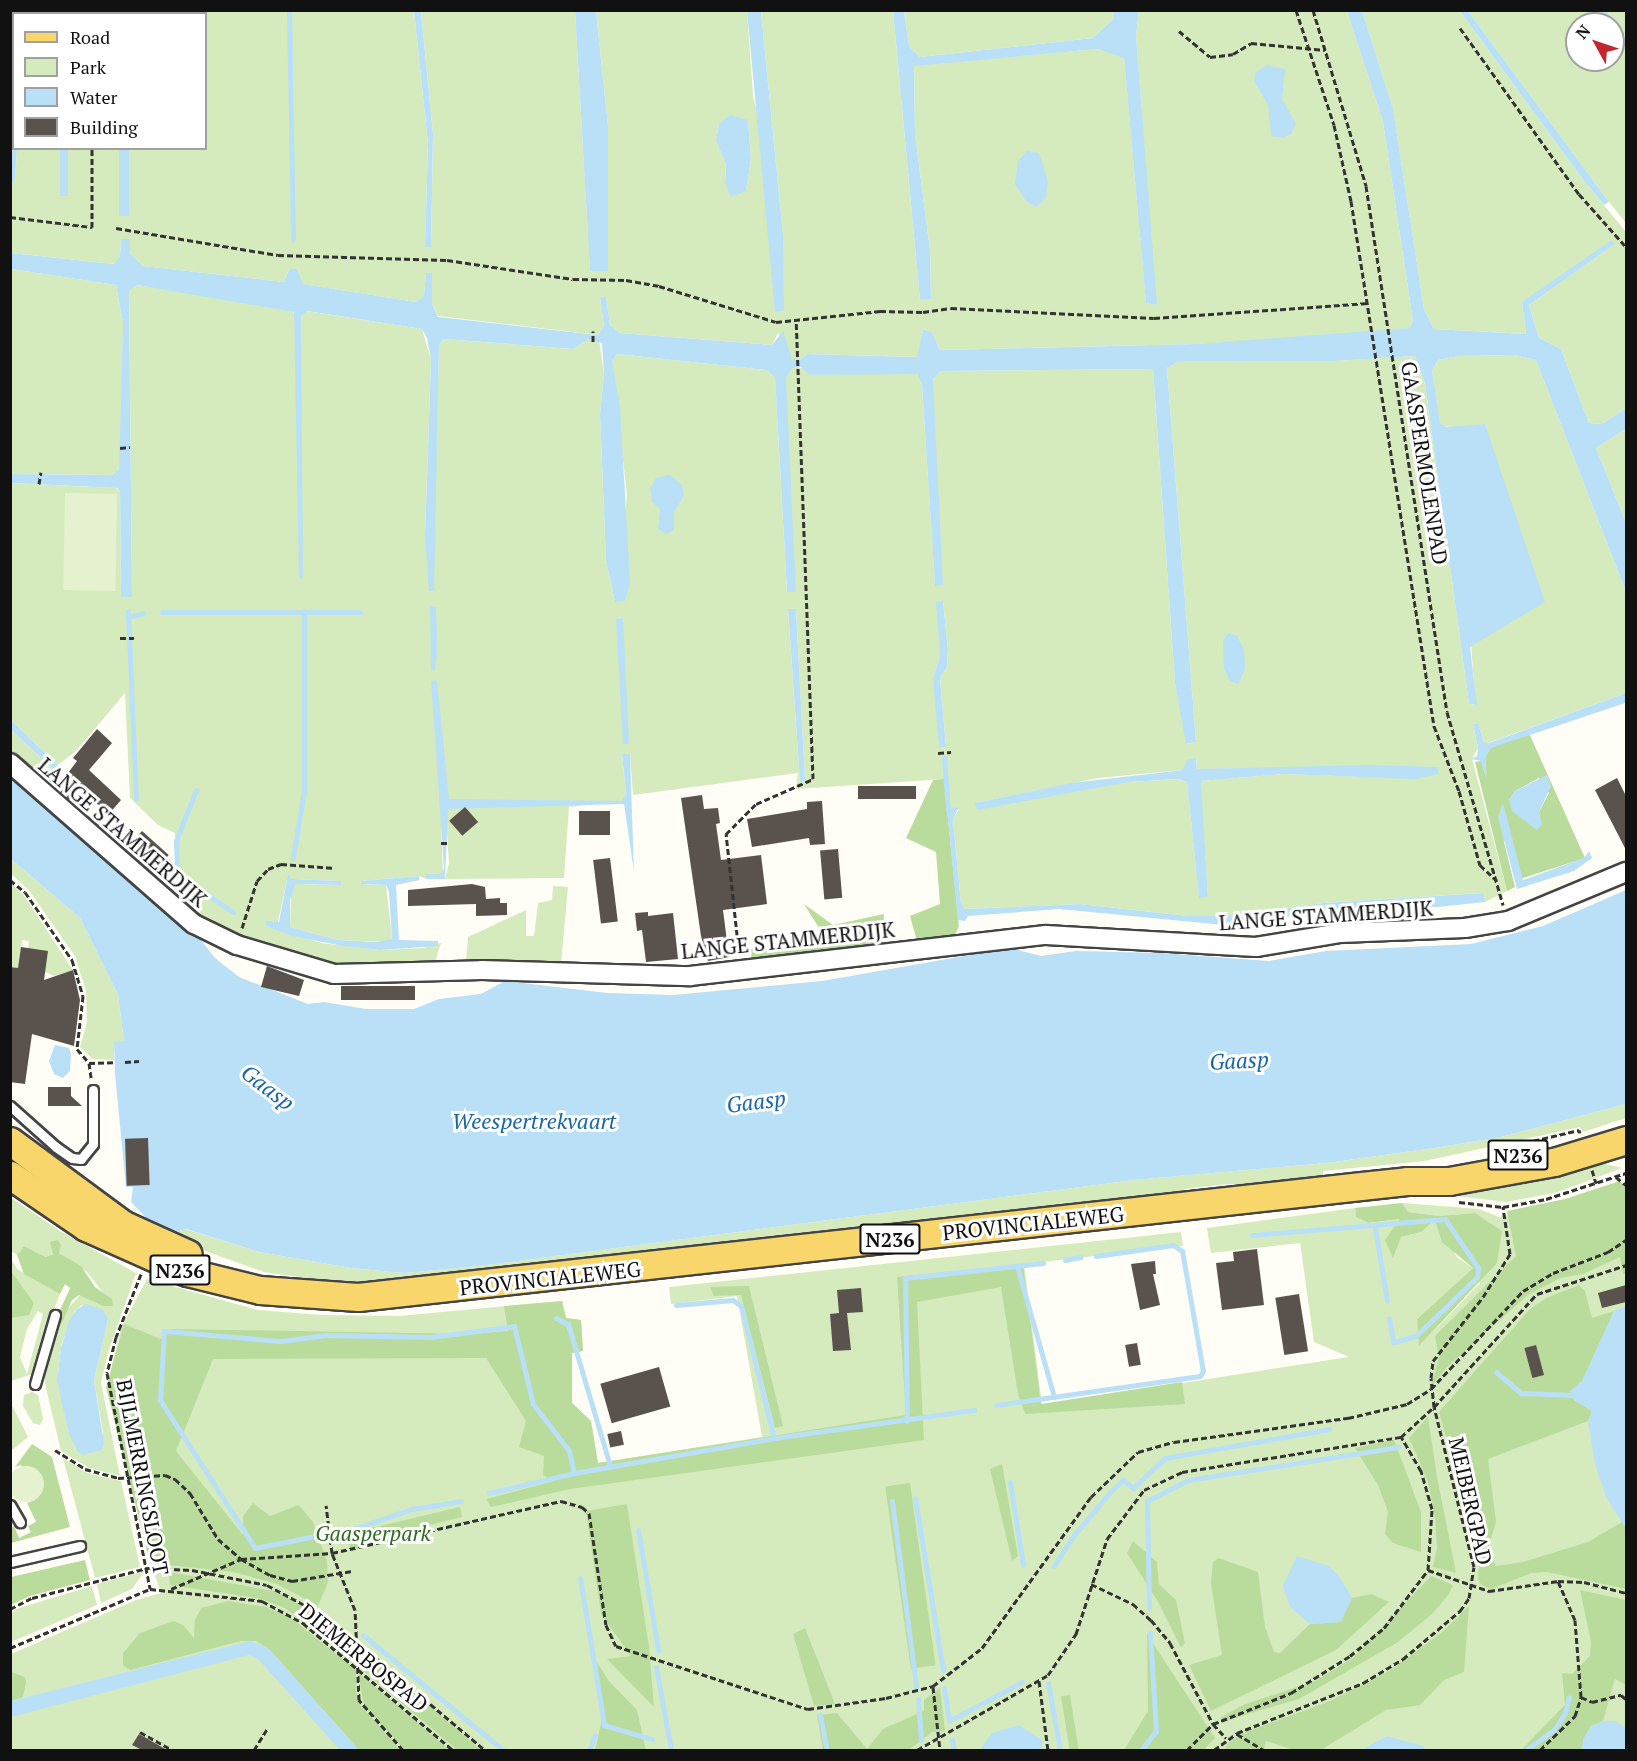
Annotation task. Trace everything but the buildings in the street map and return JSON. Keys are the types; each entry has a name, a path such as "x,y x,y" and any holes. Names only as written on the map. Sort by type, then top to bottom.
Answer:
{"main road":[{"name":"PROVINCIALEWEG","path":"1407,1181 1560,1144 1626,1124"},
{"name":"PROVINCIALEWEG","path":"10,1141 122,1224 179,1251 251,1274 372,1293 441,1290 1407,1181 1449,1180 1512,1171 1626,1140"},
{"name":"PROVINCIALEWEG","path":"10,1175 93,1230 195,1275 273,1292 358,1297 372,1293"}],"street":[{"name":"LANGE STAMMERDIJK","path":"10,763 118,861 194,924 237,945 334,974 383,975 482,970 690,976 1046,935 1256,947 1341,933 1465,928 1508,921 1626,872"}],"lane":[{"path":"10,1106 56,1147 72,1158 81,1158 93,1144 93,1090"},
{"path":"35,1384 55,1315"},
{"path":"10,1505 20,1522"},
{"path":"10,1562 81,1546"}],"path":[{"path":"1296,10 1334,125 1374,330 1434,726 1459,791 1480,865 1497,881"},
{"name":"GAASPERMOLENPAD","path":"1313,10 1366,186 1448,712 1508,921"},
{"path":"1460,28 1579,194 1626,247"},
{"path":"1179,31 1210,57 1233,54 1251,43 1325,50"},
{"path":"10,217 92,227 92,150"},
{"path":"116,228 278,255 447,260 573,279 626,280 659,286 776,322 951,308 1154,318 1368,303"},
{"path":"740,970 726,834 756,804 813,779 795,354 796,320"},
{"path":"593,331 593,342"},
{"path":"120,448 130,447"},
{"path":"39,484 41,472"},
{"path":"120,638 134,638"},
{"path":"938,753 951,752"},
{"path":"441,843 448,843"},
{"path":"248,912 257,881 268,869 281,864 335,868"},
{"path":"10,880 25,892 72,960 83,996 77,1049 89,1063 93,1090"},
{"path":"125,1062 139,1061"},
{"path":"89,1063 114,1062"},
{"path":"1616,1177 1626,1185"},
{"name":"MEIBERGPAD","path":"1214,1750 1226,1738 1237,1733 1364,1683 1403,1659 1460,1611 1473,1585 1474,1567 1434,1407 1431,1389 1433,1361 1483,1297 1510,1254 1503,1207"},
{"path":"169,1590 241,1559 332,1553 561,1501 582,1507 589,1513 606,1625 616,1646 808,1709 841,1707 933,1686 982,1648 1091,1497 1138,1452 1174,1442 1390,1409 1407,1404 1431,1389 1523,1291 1553,1274 1608,1252 1626,1240"},
{"path":"917,1750 1039,1681 1064,1656 1076,1634 1107,1539 1125,1511 1144,1490 1182,1472 1401,1437 1434,1407 1537,1294 1626,1264"},
{"name":"BIJLMERRINGSLOOT","path":"143,1270 116,1337 107,1373 125,1478 150,1589"},
{"path":"1187,1750 1213,1724 1291,1693 1350,1656 1384,1628 1428,1570 1432,1509 1421,1471 1401,1437"},
{"path":"55,1450 85,1469 125,1478 165,1474 174,1479 190,1493 218,1539 241,1559 270,1575 292,1581 352,1571"},
{"path":"326,1505 332,1553 356,1610 356,1667 362,1706 403,1750"},
{"path":"10,1609 32,1598 147,1568 205,1574 281,1590 327,1617 485,1750"},
{"path":"1428,1570 1489,1591 1558,1581 1626,1593"},
{"path":"1540,1750 1575,1716 1581,1697 1575,1620 1558,1581"},
{"path":"1091,1584 1132,1604 1151,1620 1170,1642 1213,1724 1226,1738"},
{"name":"DIEMERBOSPAD","path":"10,1648 150,1589 262,1601 293,1616 453,1750"},
{"path":"1039,1681 1048,1750"},
{"path":"933,1686 940,1750"},
{"path":"1581,1697 1592,1702 1621,1695 1626,1699"},
{"path":"254,1750 268,1728"},
{"path":"140,1732 172,1750"},
{"path":"1237,1733 1264,1750"}],"green space":[{"path":"1113,10 1114,18 1093,38 920,57 909,46 904,11"},
{"path":"128,11 414,11 428,144 425,247 431,246 433,134 421,11 575,11 590,270 607,271 608,126 596,11 747,11 753,95 783,235 761,11 893,11 920,300 931,298 930,250 915,134 914,65 1098,49 1124,57 1146,302 1156,305 1136,35 1139,11 1347,11 1383,122 1413,321 1411,328 1375,333 1196,344 940,350 932,332 923,329 918,357 807,354 800,360 792,360 778,333 772,345 620,333 610,325 606,296 600,298 604,326 598,335 438,316 432,303 431,273 426,273 424,296 416,302 302,284 297,269 289,269 284,282 143,266 130,253 130,240 121,239 120,256 115,264 11,253 10,186 15,179 17,150 60,150 60,196 68,194 68,150 122,150 129,216 129,150 207,150 207,12","holes":["748,120 751,159 746,191 725,183 726,165 716,141 719,124"]},
{"path":"1362,11 1460,11 1584,181 1626,232 1626,408 1602,424 1589,423 1561,349 1539,338 1529,305 1615,244 1522,302 1526,334 1434,329 1424,309 1393,110"},
{"path":"1468,11 1626,11 1626,223 1609,202"},
{"path":"11,269 116,285 123,323 121,446 119,469 112,475 11,474"},
{"path":"137,285 286,308 301,317 306,311 422,329 431,360 425,536 435,494 439,345 444,339 573,349 589,339 599,339 604,374 600,414 606,561 615,602 627,496 612,361 617,354 767,370 775,378 787,592 786,379 792,367 917,374 922,385 935,585 933,379 941,371 1153,369 1175,683 1187,744 1196,742 1167,368 1179,361 1334,361 1415,356 1425,384 1469,704 1476,705 1453,427 1439,426 1432,371 1438,360 1459,356 1514,355 1536,360 1626,592 1626,693 1488,743 1484,743 1478,723 1473,724 1478,748 1472,759 1507,891 1485,902 1482,893 1323,903 1232,916 1188,916 1080,904 965,909 961,904 953,819 959,809 947,810 944,779 796,789 798,773 633,795 630,754 622,755 626,794 621,801 569,807 564,878 445,879 449,863 446,819 441,820 443,873 426,874 426,879 419,876 361,881 361,884 386,885 392,939 387,942 338,940 290,927 291,889 296,884 341,885 340,881 292,879 288,875 278,922 266,926 321,943 380,950 423,948 441,943 434,965 342,971 223,929 181,904 191,892 176,875 175,833 158,825 130,798 125,693 76,751 58,765 11,720 10,483 116,488 120,492 121,596 132,597 129,290","holes":["943,601 948,650 947,667 940,678 946,747 933,678 940,656","796,609 805,781 800,782 788,610","1196,758 1197,769 1437,767 1399,778 1284,774 1200,781 1208,897 1199,897 1187,782 1179,779 1129,782 975,803 1098,778 1183,770"]},
{"path":"1626,429 1626,523 1596,448"},
{"path":"65,493 117,494 115,591 63,590"},
{"path":"11,730 54,770 43,782 11,753"},
{"path":"1529,733 1585,858 1520,879 1502,804 1504,842 1515,887 1507,891 1475,762 1481,761 1486,776 1485,758 1490,748","holes":["1539,778 1549,793 1539,812 1509,800 1515,791"]},
{"path":"944,779 959,926 953,940 917,941 910,916 940,904 936,852 906,838 933,780"},
{"path":"11,859 80,918 118,995 124,1042 114,1042 114,1060 93,1059 80,1047 87,1022 86,991 75,956 28,889 11,874"},
{"path":"11,884 23,894 73,970 54,976 45,972 28,948 29,941 22,940 21,969 11,967"},
{"path":"553,886 568,887 561,964 466,962 468,937 526,910 526,936 534,936 538,903 552,900"},
{"path":"804,904 833,925 884,914 882,944 752,961 750,949 816,945 821,931"},
{"path":"1626,1104 1626,1118 1583,1132 1580,1127 1425,1161 1323,1171 1323,1175 1260,1189 1259,1185 1228,1184 1185,1189 1168,1197 390,1283 312,1279 264,1272 172,1239 176,1232 185,1229 259,1252 351,1268 404,1273 479,1266 1134,1180 1327,1163 1501,1137"},
{"path":"1597,1162 1622,1168 1558,1192 1507,1202 1439,1194 1557,1175"},
{"path":"1620,1181 1626,1188 1626,1273 1623,1274 1620,1257 1583,1274 1560,1278 1528,1295 1447,1367 1430,1388 1439,1358 1435,1336 1516,1256 1507,1211 1565,1199"},
{"name":"Gaasperpark","path":"1626,1190 1626,1750 11,1750 11,1654 136,1600 161,1593 146,1549 112,1365 121,1328 147,1279 258,1310 321,1315 399,1316 562,1301 566,1318 581,1320 583,1351 572,1353 572,1403 591,1421 598,1463 762,1437 737,1296 671,1304 669,1287 1181,1232 1183,1246 1024,1264 1042,1405 1349,1357 1314,1342 1300,1243 1211,1253 1207,1228 1355,1208 1356,1217 1368,1223 1401,1219 1401,1237 1421,1232 1435,1220 1457,1257 1473,1268 1417,1319 1420,1345 1480,1283 1475,1213 1439,1216 1407,1212 1402,1203 1479,1209 1499,1217"},
{"path":"10,1197 60,1231 136,1273 108,1353 101,1383 120,1476 89,1468 61,1451 45,1384 45,1356 53,1325 80,1295 105,1295 87,1272 54,1249 53,1254 46,1257 24,1246 17,1255 11,1251","holes":["82,1305 108,1319 94,1380 103,1433 76,1449 68,1430 58,1371 62,1342 75,1311"]},
{"path":"1402,1203 1408,1212 1439,1216 1475,1213 1502,1231 1497,1263 1419,1346 1417,1319 1473,1268 1442,1242 1435,1220 1421,1232 1401,1237 1393,1258 1385,1240 1400,1219 1368,1223 1356,1217 1355,1208"},
{"path":"58,1240 61,1245 59,1253 81,1266 95,1287 112,1299 113,1306 103,1306 79,1295 72,1300 61,1325 58,1315 70,1288 65,1284 60,1294 24,1274 17,1255 24,1246 46,1257 53,1254 50,1242"},
{"path":"10,1257 17,1269 60,1294 42,1340 38,1372 11,1381","holes":["38,1311 43,1314 27,1374 20,1357 27,1329"]},
{"path":"1023,1264 1041,1404 1182,1382 1185,1404 1025,1414 1018,1394 1001,1287 917,1302 924,1440 570,1489 491,1507 486,1499 554,1481 543,1475 544,1456 519,1447 526,1421 486,1358 213,1359 176,1451 243,1535 243,1516 253,1503 270,1516 299,1505 313,1522 327,1561 328,1582 318,1606 277,1584 233,1572 150,1563 106,1387 124,1324 161,1339 172,1329 472,1334 508,1331 504,1306 562,1301 566,1318 581,1320 583,1351 572,1353 572,1403 591,1421 598,1463 906,1415 897,1277"},
{"path":"10,1270 34,1303 29,1315 11,1318"},
{"path":"578,1284 578,1289 394,1307 298,1305 223,1288"},
{"path":"1579,1285 1585,1291 1592,1318 1614,1311 1574,1400 1592,1411 1588,1421 1488,1459 1496,1522 1488,1548 1496,1566 1523,1562 1588,1542 1622,1522 1626,1529 1626,1589 1547,1572 1531,1573 1491,1589 1481,1585 1478,1578 1479,1557 1439,1412 1530,1309 1546,1298"},
{"path":"749,1286 783,1426 775,1428 741,1295 714,1296 710,1287"},
{"path":"32,1392 38,1395 43,1419 40,1425 33,1423 23,1406 24,1395"},
{"path":"11,1403 28,1437 11,1451"},
{"path":"1428,1417 1456,1573 1433,1567 1437,1548 1435,1517 1428,1482 1409,1438"},
{"path":"1394,1440 1421,1512 1421,1552 1393,1543 1385,1534 1388,1512 1378,1485 1355,1448"},
{"path":"32,1444 52,1457 70,1527 11,1543 11,1528 14,1526 19,1538 31,1532 28,1526 36,1522 27,1503 35,1500 21,1465 15,1467"},
{"path":"63,1458 87,1473 121,1481 140,1567 95,1578"},
{"path":"1002,1464 1018,1556 1012,1561 990,1469"},
{"path":"26,1466 39,1471 44,1484 39,1497 26,1502 13,1497 8,1484 13,1471"},
{"path":"910,1483 936,1665 911,1669 885,1486"},
{"path":"627,1504 649,1647 654,1707 607,1659 631,1656 601,1614 586,1511"},
{"path":"460,1507 462,1517 378,1538 352,1552 343,1530 376,1527"},
{"path":"1133,1541 1157,1562 1159,1584 1176,1600 1185,1643 1181,1648 1157,1600 1127,1553"},
{"path":"1219,1558 1258,1572 1265,1627 1274,1652 1280,1653 1310,1624 1340,1622 1352,1598 1371,1594 1389,1602 1336,1650 1211,1711 1189,1665 1222,1655 1211,1583 1213,1562"},
{"path":"85,1560 90,1580 30,1596 11,1605 11,1577"},
{"path":"145,1571 132,1589 101,1603 97,1584"},
{"path":"169,1572 279,1592 324,1619 354,1644 354,1662 285,1608 262,1599 170,1585"},
{"path":"1431,1576 1453,1585 1449,1594 1432,1614 1398,1642 1299,1699 1224,1721 1220,1718 1243,1705 1315,1681 1353,1658"},
{"path":"92,1586 97,1605 11,1642 11,1614 16,1609"},
{"path":"1580,1590 1626,1600 1626,1685 1615,1679 1603,1721 1591,1726 1581,1749 1521,1750 1565,1705 1562,1673 1572,1674 1590,1656 1591,1642"},
{"path":"228,1601 266,1607 291,1618 356,1670 356,1693 362,1707 401,1750 359,1750 270,1650 256,1641 241,1641 130,1670 123,1665 123,1653 140,1633 174,1621 183,1625 194,1638 195,1620 201,1608"},
{"path":"1469,1606 1464,1672 1444,1680 1420,1705 1386,1710 1321,1750 1293,1750 1266,1741 1264,1750 1224,1750 1229,1742 1244,1733 1330,1701 1389,1671 1441,1633"},
{"path":"805,1628 835,1704 814,1706 793,1634"},
{"path":"1147,1634 1215,1738 1204,1750 1124,1750 1148,1711"},
{"path":"360,1648 481,1750 457,1750 358,1666"},
{"path":"593,1656 608,1680 637,1710 646,1750 595,1750 602,1719"},
{"path":"11,1672 25,1677 26,1682 23,1697 11,1701"},
{"path":"358,1672 449,1750 405,1750 364,1706"},
{"path":"940,1688 945,1731 932,1732 909,1750 823,1750 817,1715 837,1713 867,1749 883,1729 924,1711 924,1700"},
{"path":"1070,1695 1079,1750 1070,1750 1061,1696"}],"water":[{"path":"414,11 421,11 433,134 431,247 425,247 428,144"},
{"path":"575,11 596,11 608,126 608,271 590,271"},
{"path":"747,11 761,11 783,235 784,311 775,312"},
{"path":"893,11 904,11 909,46 920,57 1093,38 1114,18 1113,11 1139,11 1136,35 1157,305 1146,303 1124,58 1098,49 914,66 915,134 930,250 931,299 920,300"},
{"path":"1347,11 1362,11 1393,109 1424,309 1434,329 1526,334 1522,302 1612,240 1615,244 1529,305 1539,338 1561,349 1589,423 1602,424 1626,408 1626,429 1596,448 1626,523 1626,592 1536,360 1514,355 1459,356 1438,360 1432,371 1440,423 1446,427 1485,424 1545,602 1470,647 1477,705 1469,704 1425,384 1415,356 1334,361 1179,361 1167,368 1196,742 1186,744 1175,683 1153,369 941,371 933,379 943,585 935,586 922,385 917,374 809,375 801,367 792,368 786,379 796,592 787,592 775,378 767,370 617,354 612,361 620,407 630,582 625,601 615,602 606,561 600,414 604,374 602,343 589,339 573,349 444,339 439,345 434,591 429,591 425,536 431,360 427,338 422,329 307,311 301,317 303,578 299,579 294,312 137,285 129,291 132,597 121,597 120,492 117,488 11,483 11,474 112,475 119,469 123,323 116,285 11,269 11,253 114,264 120,256 121,239 130,239 130,253 143,266 284,282 289,269 297,269 303,284 416,302 424,296 426,273 432,273 432,303 438,317 598,335 604,326 600,298 606,296 610,325 620,333 772,345 783,331 792,359 800,360 807,354 917,357 923,329 932,332 940,350 1196,344 1410,328 1413,321 1383,122"},
{"path":"1460,11 1468,11 1609,202 1604,205 1584,181"},
{"path":"12,16 12,150 17,150 15,179 11,186 10,22"},
{"path":"1267,65 1285,69 1282,99 1296,124 1291,134 1283,138 1271,136 1268,105 1254,81 1255,73"},
{"path":"730,115 748,120 751,159 746,191 731,197 725,183 726,165 716,141 719,124"},
{"path":"60,150 68,150 68,196 60,196"},
{"path":"119,150 129,150 129,216 119,216"},
{"path":"1027,151 1039,153 1048,181 1046,198 1036,207 1026,201 1015,184 1018,161"},
{"path":"670,475 682,485 684,495 674,512 674,530 666,534 658,529 660,509 652,502 650,489 656,478"},
{"path":"943,601 948,650 947,667 940,678 946,747 939,747 933,678 940,656 936,602"},
{"path":"430,606 436,607 437,652 435,670 431,671"},
{"path":"788,609 796,609 805,781 800,782"},
{"path":"623,618 629,744 623,744 616,619"},
{"path":"1229,633 1237,636 1244,650 1245,669 1238,684 1230,681 1224,669 1223,640"},
{"path":"437,680 449,799 621,801 626,794 622,754 630,754 634,872 624,804 448,809 445,879 426,879 426,874 442,873 444,868 431,681"},
{"path":"1626,693 1625,703 1491,748 1485,758 1487,780 1481,761 1471,759 1477,756 1478,748 1473,724 1478,723 1484,743 1489,743"},
{"path":"11,720 58,765 54,770 11,730"},
{"path":"1196,758 1197,769 1369,765 1437,767 1439,774 1414,779 1284,774 1201,781 1208,897 1199,898 1187,782 1179,779 1129,782 977,810 975,803 1071,783 1183,770 1187,760"},
{"name":"Weespertrekvaart","path":"10,775 156,905 194,931 215,958 239,977 308,1004 324,1002 366,1009 414,1009 439,999 481,994 505,981 607,993 673,995 822,981 1010,948 1041,956 1076,951 1161,953 1269,961 1326,951 1471,944 1543,926 1626,890 1626,1104 1501,1137 1441,1147 1327,1163 1134,1180 479,1266 404,1273 351,1268 259,1252 186,1229 176,1232 146,1218 131,1202 133,1187 126,1187 115,1074 114,1042 124,1041 118,995 80,918 11,859"},
{"path":"1547,775 1551,786 1539,812 1542,824 1537,830 1512,811 1509,800 1515,791"},
{"path":"1503,803 1523,880 1584,858 1589,851 1592,858 1574,871 1517,889 1498,817"},
{"path":"959,807 953,819 961,904 965,909 1080,904 1188,916 1232,916 1323,903 1483,893 1485,902 1438,907 1368,906 1224,925 1059,909 968,916 965,921 958,920 947,810"},
{"path":"288,874 292,879 341,881 341,885 296,884 290,900 290,927 338,940 377,942 392,939 389,892 386,885 361,884 361,881 419,876 419,880 396,885 399,940 438,941 438,946 380,950 343,946 292,936 266,926 266,921 279,922"},
{"path":"55,1045 69,1048 71,1054 70,1071 63,1078 54,1074 49,1061"},
{"path":"86,1304 103,1310 108,1319 94,1380 104,1444 101,1450 83,1455 77,1451 69,1434 57,1381 61,1348 69,1321 77,1309"},
{"path":"1626,1306 1626,1529 1606,1497 1595,1464 1588,1421 1592,1411 1574,1400 1570,1391 1582,1381 1614,1311"},
{"path":"1297,1556 1329,1566 1341,1579 1352,1598 1341,1622 1310,1624 1290,1607 1283,1586"},
{"path":"250,1641 268,1648 359,1750 340,1750 258,1659 249,1655 11,1717 11,1701"},
{"path":"1603,1721 1615,1721 1626,1728 1626,1750 1582,1750 1583,1739 1591,1726"},
{"path":"1019,1725 1043,1741 1041,1750 980,1750 992,1733"},
{"path":"1387,1736 1423,1746 1426,1750 1361,1750"}],"waterway":[{"path":"289,10 293,240"},
{"path":"128,611 136,799"},
{"path":"293,858 304,790 304,611"},
{"path":"162,612 360,612"},
{"path":"128,617 143,613"},
{"path":"944,758 948,810"},
{"path":"196,790 176,841 177,874 233,912"},
{"path":"1252,1235 1445,1219 1478,1268 1477,1277 1416,1336 1393,1342 1389,1318"},
{"path":"1375,1228 1387,1301"},
{"path":"996,1405 1200,1376 1203,1371 1182,1251 1173,1245 1096,1256"},
{"path":"1065,1260 1081,1257"},
{"path":"907,1421 905,1278 1043,1263"},
{"path":"1017,1266 1054,1397"},
{"path":"676,1305 733,1300 741,1306 774,1438"},
{"path":"556,1318 568,1324 610,1466"},
{"path":"310,1537 255,1548 160,1400 164,1331 281,1341 326,1335 431,1337 514,1326 533,1404 569,1451 574,1473"},
{"path":"1496,1372 1521,1393 1572,1395"},
{"path":"489,1493 574,1473 774,1438 974,1410"},
{"path":"1054,1566 1070,1540 1111,1491 1123,1480 1133,1488 1165,1458 1329,1429"},
{"path":"1149,1608 1147,1501 1188,1480 1398,1447"},
{"path":"1010,1482 1023,1565"},
{"path":"915,1498 943,1671"},
{"path":"344,1532 412,1509 461,1501"},
{"path":"892,1501 916,1686"},
{"path":"638,1530 658,1650"},
{"path":"580,1578 604,1725 652,1739"},
{"path":"1141,1750 1156,1731 1150,1633"},
{"path":"363,1635 503,1750"},
{"path":"656,1667 671,1750"},
{"path":"944,1688 949,1721 1022,1682"},
{"path":"1048,1683 1060,1750"},
{"path":"1526,1750 1554,1730 1565,1713 1569,1697"},
{"path":"918,1699 921,1740"},
{"path":"820,1715 827,1750"},
{"path":"589,1750 595,1735"},
{"path":"952,1740 954,1750"}],"water label":[{"name":"Gaasp","path":"1239,1060"},
{"name":"Gaasp","path":"268,1087"},
{"name":"Gaasp","path":"756,1101"}]}
